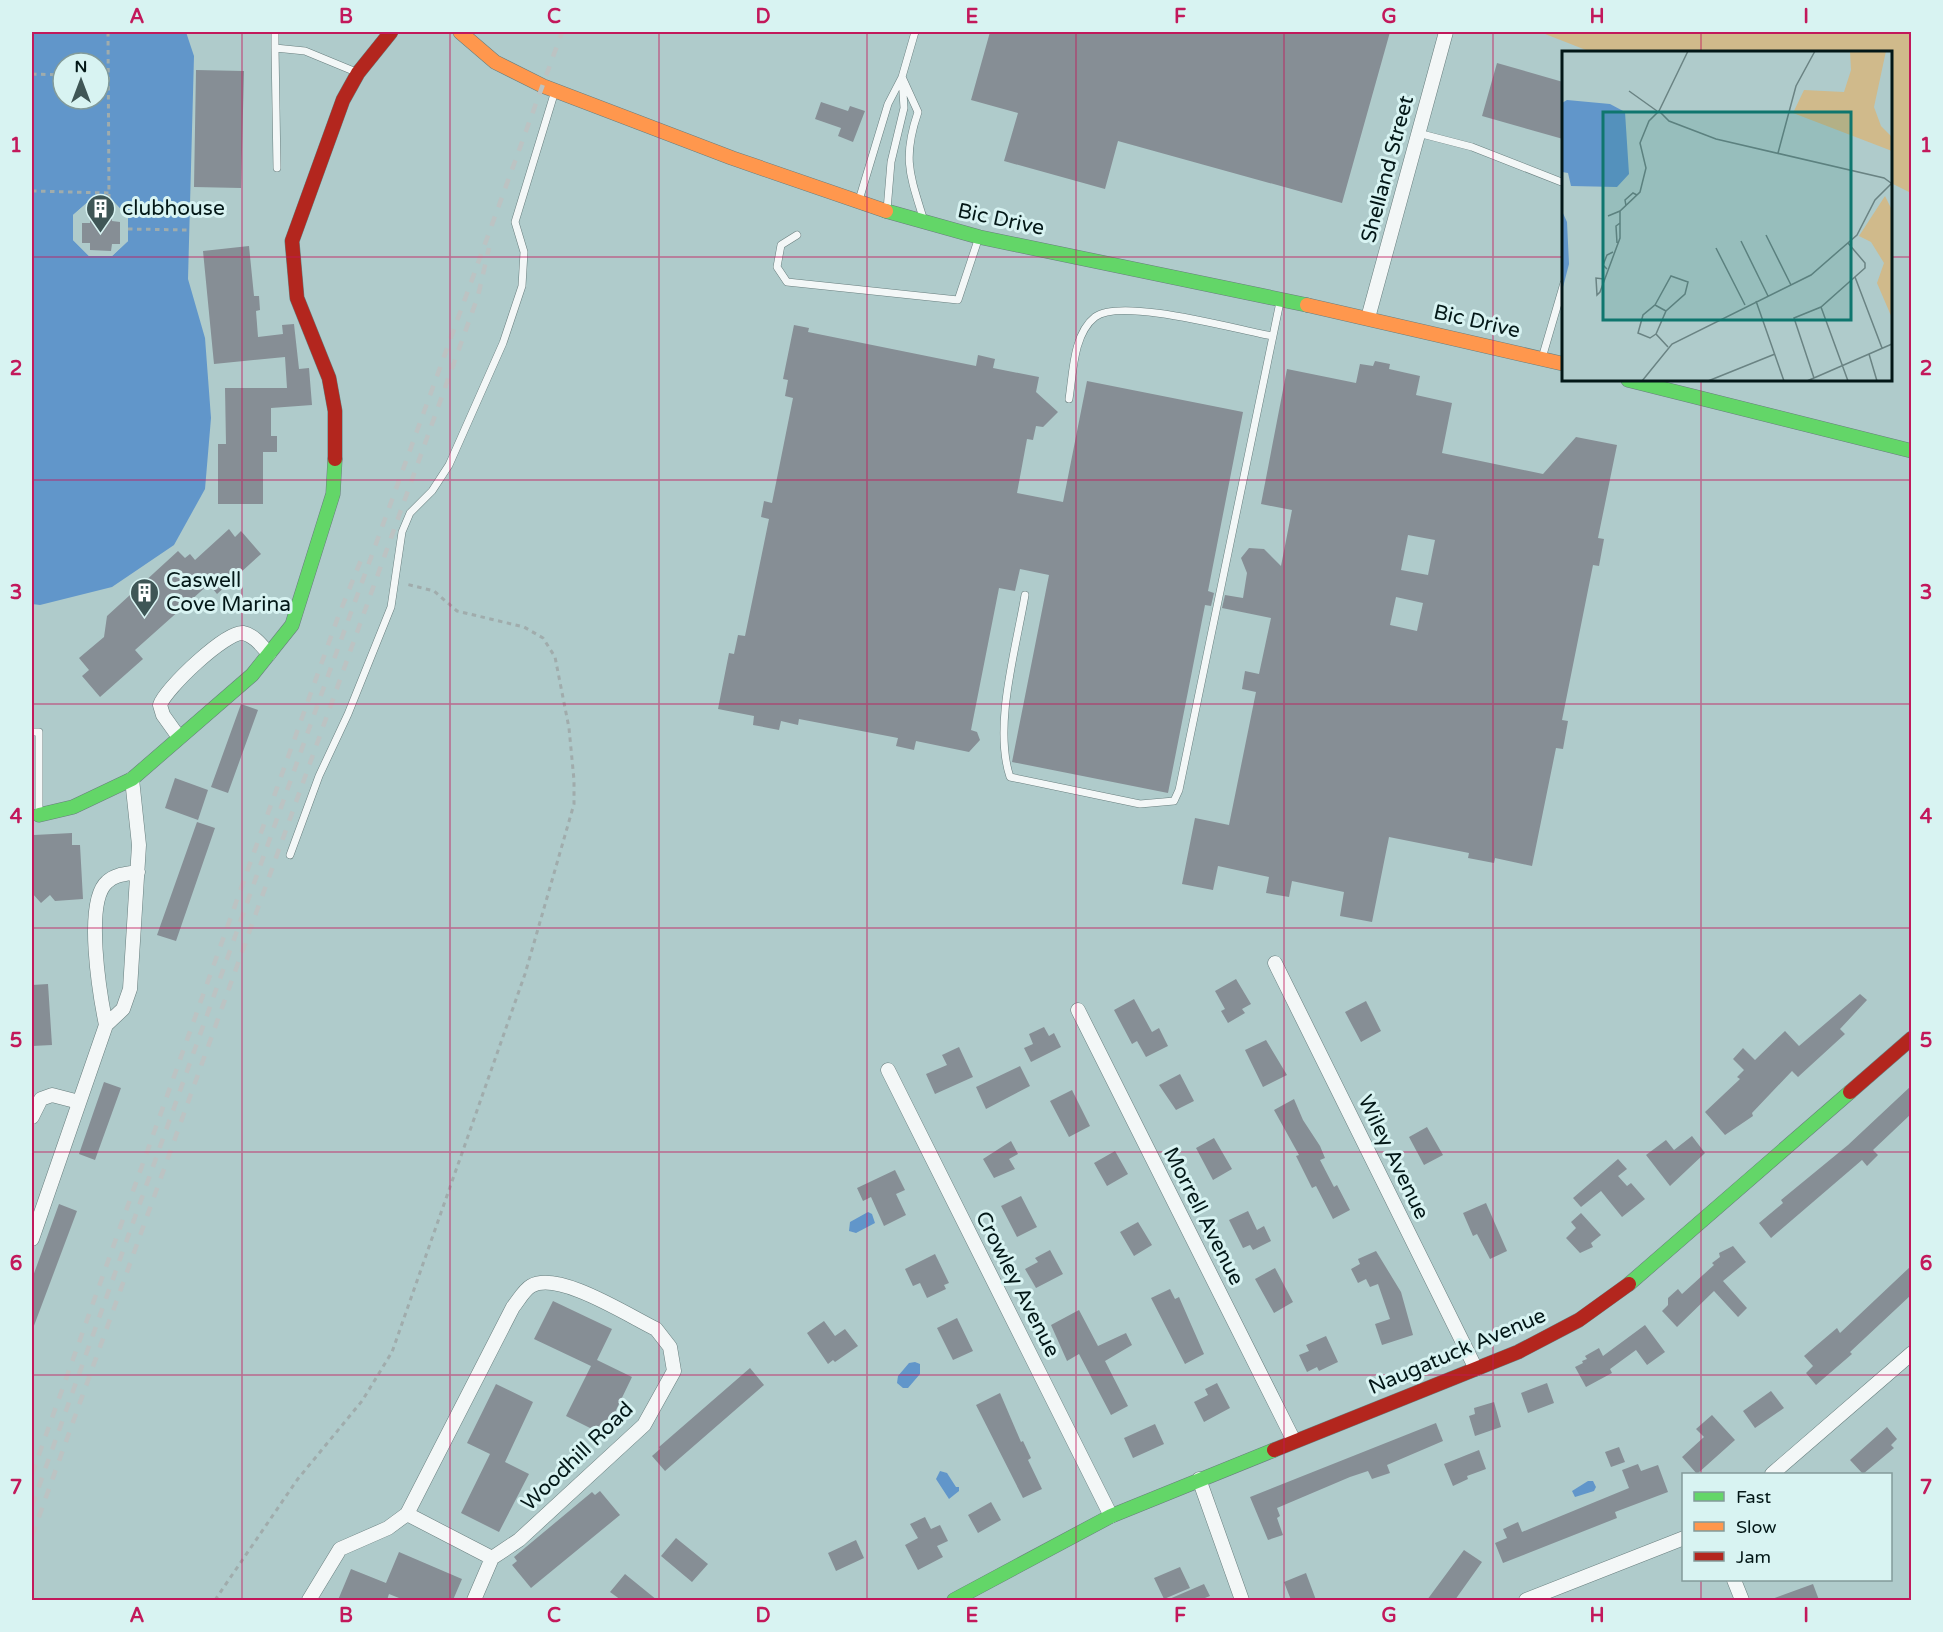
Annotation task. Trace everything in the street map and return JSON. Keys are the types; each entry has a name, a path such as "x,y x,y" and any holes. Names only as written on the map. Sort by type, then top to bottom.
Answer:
{"street":[{"path":"35,815 73,807 132,779 178,736 252,675 292,625 333,494 335,411 329,378 297,298 292,241 318,162 343,100 358,73 391,32"},
{"name":"Bic Drive","path":"460,32 495,62 555,91 887,213 979,237 1280,299 1562,363"},
{"name":"Shelland Street","path":"1368,318 1446,32"},
{"path":"1632,381 1911,451"},
{"path":"178,736 163,715 159,705 170,688 234,634 244,633 254,638 269,654"},
{"path":"32,1235 106,1024 123,1009 130,989 139,845 132,779"},
{"path":"106,1024 97,978 98,896 106,882 118,875 138,872"},
{"name":"Wiley Avenue","path":"1275,963 1476,1369"},
{"name":"Morrell Avenue","path":"1077,1010 1294,1441"},
{"name":"Naugatuck Avenue","path":"954,1600 1111,1516 1476,1369 1544,1340 1580,1320 1633,1281 1911,1038"},
{"name":"Crowley Avenue","path":"888,1070 1111,1516"},
{"path":"32,1117 41,1099 52,1095 79,1102"},
{"name":"Woodhill Road","path":"407,1514 513,1307 531,1286 549,1281 571,1287 656,1329 670,1347 674,1371 644,1425 519,1540 492,1558"},
{"path":"1773,1473 1911,1353"},
{"path":"1199,1479 1242,1600"},
{"path":"309,1600 340,1549 388,1528 407,1514 492,1558 474,1600"},
{"path":"1526,1600 1682,1538"},
{"path":"1734,1581 1742,1600"}],"lane":[{"path":"275,32 277,168"},
{"path":"858,203 888,104 902,77 915,32"},
{"path":"275,48 305,51 358,73"},
{"path":"887,213 891,162 904,108 902,77"},
{"path":"902,77 918,112 909,139 908,156 910,177 925,223"},
{"path":"290,855 319,776 348,714 391,607 402,532 410,513 432,491 449,465 502,343 522,286 524,252 514,222 555,91"},
{"path":"1418,133 1472,147 1562,183"},
{"path":"797,235 781,245 777,267 787,282 958,300 979,237"},
{"path":"1542,358 1562,287"},
{"path":"1024,595 1003,724 1004,758 1010,777 1140,804 1174,801 1179,790 1221,595 1280,299"},
{"path":"1069,399 1079,344 1085,330 1095,317 1107,311 1124,309 1148,311 1272,336"},
{"path":"32,732 39,732 35,815"}],"path":[{"path":"108,32 108,51"},
{"path":"32,74 51,75"},
{"path":"108,111 109,201"},
{"path":"32,191 109,193"},
{"path":"128,229 189,230"},
{"path":"215,1600 297,1480 362,1401 392,1352 525,974 574,804 569,728 555,657 543,638 524,627 457,611 434,591 396,582"}],"shaded area":[{"path":"1540,32 1911,32 1911,193 1892,184 1892,51 1588,51"}],"water":[{"path":"32,32 186,32 194,56 188,279 205,338 211,418 205,489 174,545 112,587 40,605 32,604","holes":["89,201 113,201 128,217 128,241 112,256 89,256 73,240 73,215"]},
{"path":"868,1212 872,1214 875,1223 856,1233 849,1231 850,1222"},
{"path":"909,1363 920,1364 920,1374 908,1388 903,1388 897,1383 898,1376"},
{"path":"940,1471 947,1473 956,1487 959,1487 959,1491 949,1499 936,1479"},
{"path":"1588,1481 1593,1481 1596,1487 1594,1491 1575,1497 1572,1491"}],"pier":[{"path":"89,201 113,201 128,217 128,241 112,256 89,256 73,240 73,215","holes":["90,204 112,204 125,218 125,239 111,253 90,253 76,238 76,216"]}],"building":[{"path":"990,32 1390,32 1342,203 1118,141 1105,189 1004,161 1018,113 971,100"},
{"path":"1497,63 1562,82 1562,139 1482,116"},
{"path":"196,70 244,71 241,188 194,187"},
{"path":"821,102 848,111 850,106 865,111 853,142 838,136 841,128 815,119"},
{"name":"clubhouse","path":"90,213 112,213 112,221 120,222 120,244 112,244 111,251 90,250 90,243 82,243 82,223 90,223"},
{"path":"249,246 254,296 259,296 260,310 256,311 258,337 283,334 282,325 294,324 299,369 309,368 312,405 271,408 271,436 277,436 277,452 263,452 263,504 218,504 218,444 226,444 225,388 287,388 285,357 214,364 203,251"},
{"path":"794,325 809,328 808,332 976,366 978,355 995,359 993,368 1039,377 1036,392 1058,412 1043,427 1036,426 1033,440 1027,439 1017,493 1063,502 1087,381 1243,412 1208,591 1214,593 1211,606 1205,605 1168,793 1012,762 1049,575 1020,569 1015,591 999,588 971,730 977,732 980,740 969,752 916,741 914,750 896,746 898,738 799,719 798,725 781,721 779,730 753,725 754,716 718,709 729,653 734,654 738,635 745,636 769,519 761,517 764,501 772,503 793,398 785,396 788,380 783,379"},
{"path":"1375,361 1390,364 1389,369 1420,376 1416,395 1452,403 1442,453 1543,474 1576,437 1617,445 1598,538 1604,539 1599,566 1593,565 1562,720 1568,721 1563,749 1556,748 1532,866 1495,858 1494,863 1468,858 1469,853 1389,837 1372,922 1340,916 1344,892 1292,881 1289,897 1266,893 1269,877 1218,866 1213,890 1182,884 1195,818 1229,825 1256,692 1242,689 1245,671 1259,674 1271,618 1222,608 1225,595 1243,598 1247,573 1241,558 1249,548 1264,549 1281,566 1292,510 1261,504 1287,369 1356,383 1360,364 1373,366","holes":["1408,535 1435,540 1428,575 1401,570","1396,597 1423,603 1417,631 1390,625"]},
{"name":"Caswell Cove Marina","path":"229,529 235,537 241,531 261,554 217,594 209,584 135,650 143,659 100,697 82,676 89,670 79,658 104,637 107,616 178,551 185,558 190,554 195,560"},
{"path":"241,704 258,710 228,793 211,787"},
{"path":"175,778 208,790 198,820 165,808"},
{"path":"197,822 215,828 176,941 157,935"},
{"path":"72,833 72,845 80,845 83,899 55,901 50,895 41,903 32,893 34,835"},
{"path":"1236,979 1251,1004 1242,1009 1245,1013 1228,1023 1221,1011 1225,1009 1215,991"},
{"path":"48,984 52,1045 32,1046 32,985"},
{"path":"1860,994 1867,1000 1840,1029 1845,1034 1798,1077 1792,1071 1752,1113 1753,1116 1725,1135 1705,1112 1740,1079 1737,1077 1744,1070 1733,1059 1743,1048 1755,1060 1785,1031 1799,1046"},
{"path":"1134,999 1152,1032 1159,1028 1168,1046 1146,1057 1137,1041 1132,1044 1114,1010"},
{"path":"1366,1001 1381,1031 1361,1042 1345,1012"},
{"path":"1044,1027 1049,1036 1054,1033 1061,1047 1031,1062 1024,1048 1033,1044 1029,1034"},
{"path":"1266,1040 1287,1075 1263,1087 1245,1050"},
{"path":"959,1047 973,1077 935,1094 926,1074 947,1065 942,1055"},
{"path":"1020,1066 1030,1086 986,1109 976,1087"},
{"path":"1180,1074 1194,1101 1176,1110 1159,1085"},
{"path":"104,1082 121,1088 95,1160 79,1154"},
{"path":"1911,1086 1911,1114 1873,1150 1878,1155 1867,1166 1862,1160 1771,1238 1759,1223 1783,1203 1781,1200 1848,1145"},
{"path":"1072,1090 1090,1126 1069,1137 1050,1101"},
{"path":"1294,1099 1303,1120 1320,1146 1325,1158 1320,1160 1334,1187 1337,1185 1350,1210 1333,1219 1316,1186 1312,1188 1296,1156 1299,1155 1274,1110"},
{"path":"1427,1127 1443,1155 1424,1165 1409,1137"},
{"path":"1692,1136 1705,1153 1670,1186 1646,1155 1666,1140 1674,1150"},
{"path":"1214,1138 1232,1169 1213,1180 1196,1148"},
{"path":"1011,1141 1018,1154 1009,1159 1015,1169 994,1178 983,1159"},
{"path":"1115,1151 1128,1174 1107,1186 1094,1163"},
{"path":"1618,1159 1627,1169 1618,1176 1627,1186 1631,1183 1645,1199 1622,1217 1601,1191 1581,1207 1573,1198"},
{"path":"895,1170 905,1190 896,1194 906,1215 884,1226 871,1197 863,1201 857,1188"},
{"path":"1021,1196 1037,1227 1017,1237 1001,1206"},
{"path":"1486,1203 1507,1251 1490,1259 1477,1234 1473,1236 1463,1213"},
{"path":"59,1204 77,1211 32,1331 32,1279"},
{"path":"1248,1211 1257,1230 1264,1226 1271,1241 1253,1250 1250,1245 1243,1248 1229,1220"},
{"path":"1581,1213 1601,1235 1591,1243 1593,1247 1580,1253 1566,1238 1576,1228 1571,1222"},
{"path":"1138,1222 1152,1245 1134,1256 1120,1232"},
{"path":"1733,1246 1746,1262 1723,1281 1747,1308 1738,1317 1714,1291 1677,1327 1662,1311 1668,1305 1668,1298 1678,1289 1682,1294 1714,1265 1712,1263 1720,1257 1719,1253"},
{"path":"1050,1250 1063,1274 1036,1288 1025,1269 1038,1262 1035,1258"},
{"path":"1376,1251 1401,1292 1413,1335 1382,1345 1375,1324 1390,1319 1378,1284 1370,1287 1366,1279 1358,1283 1351,1269 1360,1264 1358,1259"},
{"path":"935,1254 949,1283 944,1285 946,1289 927,1298 920,1283 913,1286 905,1269"},
{"path":"1911,1266 1911,1295 1850,1352 1852,1354 1816,1385 1806,1373 1813,1366 1804,1356 1837,1328 1840,1333"},
{"path":"1275,1268 1293,1302 1274,1313 1255,1279"},
{"path":"1170,1289 1175,1299 1179,1297 1204,1354 1185,1364 1151,1298"},
{"path":"553,1301 612,1329 597,1360 632,1377 604,1435 566,1416 591,1366 534,1339"},
{"path":"1079,1310 1098,1346 1126,1333 1132,1345 1105,1361 1128,1406 1111,1415 1079,1354 1067,1361 1051,1325"},
{"path":"957,1318 973,1351 953,1360 937,1328"},
{"path":"824,1321 835,1336 845,1329 858,1346 835,1362 833,1360 828,1364 807,1333"},
{"path":"1645,1325 1665,1352 1647,1365 1636,1350 1610,1369 1612,1373 1586,1387 1575,1367 1587,1359 1585,1356 1599,1348 1603,1356"},
{"path":"1326,1336 1338,1362 1319,1371 1317,1367 1307,1372 1299,1355 1309,1351 1306,1345"},
{"path":"750,1368 764,1385 665,1471 652,1456 660,1449 659,1447"},
{"path":"1217,1383 1230,1408 1204,1422 1194,1402 1208,1395 1205,1389"},
{"path":"1547,1383 1554,1403 1528,1413 1521,1393"},
{"path":"496,1384 533,1402 505,1462 529,1474 499,1532 461,1513 490,1454 467,1443"},
{"path":"1771,1391 1784,1408 1755,1428 1743,1411"},
{"path":"1000,1393 1021,1442 1023,1441 1031,1458 1028,1460 1042,1489 1023,1498 976,1405"},
{"path":"1494,1402 1501,1427 1475,1436 1469,1416 1475,1414 1474,1408"},
{"path":"1712,1415 1735,1440 1698,1473 1682,1457 1704,1437 1696,1429"},
{"path":"1436,1423 1443,1441 1387,1465 1390,1473 1372,1479 1368,1471 1277,1508 1280,1516 1277,1518 1283,1535 1268,1540 1250,1497"},
{"path":"1155,1424 1164,1444 1133,1458 1124,1438"},
{"path":"1887,1427 1897,1439 1891,1445 1894,1448 1864,1473 1850,1460"},
{"path":"1619,1447 1625,1462 1611,1467 1605,1452"},
{"path":"1479,1450 1486,1469 1467,1476 1468,1479 1453,1486 1444,1464"},
{"path":"1638,1464 1641,1471 1658,1465 1668,1492 1615,1512 1617,1518 1503,1563 1495,1543 1507,1538 1503,1529 1518,1522 1522,1532 1629,1488 1622,1470"},
{"path":"600,1491 620,1515 531,1588 512,1565 517,1561 514,1557 592,1492 595,1495"},
{"path":"991,1502 1001,1520 978,1533 968,1515"},
{"path":"925,1517 931,1529 940,1525 948,1541 937,1546 943,1557 918,1570 905,1545 918,1538 910,1524"},
{"path":"676,1538 708,1564 692,1582 661,1556"},
{"path":"856,1540 864,1558 836,1571 828,1553"},
{"path":"1464,1550 1482,1562 1455,1600 1427,1600"},
{"path":"399,1552 462,1579 453,1600 404,1600 389,1594 387,1600 338,1600 351,1569 386,1583"},
{"path":"1180,1567 1190,1588 1164,1599 1154,1578"},
{"path":"1306,1573 1316,1600 1291,1600 1284,1582"},
{"path":"625,1574 657,1600 621,1600 610,1592"},
{"path":"1204,1584 1210,1596 1200,1600 1167,1600"},
{"path":"1813,1584 1819,1600 1772,1600 1772,1599"}],"railway":[{"path":"32,1506 325,684 562,32"},
{"path":"32,1536 478,296 489,248"},
{"path":"32,1474 338,617 363,555"}],"traffic: fast":[{"path":"886,211 979,237 1307,305"},
{"path":"1632,381 1912,451"},
{"path":"39,815 73,807 132,779 252,675 292,625 333,494 335,459"},
{"path":"1629,1284 1850,1092"},
{"path":"954,1600 1111,1516 1274,1450"}],"traffic: slow":[{"path":"460,32 495,62 543,86 732,158 886,211"},
{"path":"1307,305 1562,364"}],"traffic: jam":[{"path":"335,459 335,411 329,378 297,298 292,241 343,100 358,73 391,32"},
{"path":"1850,1092 1912,1038"},
{"path":"1274,1450 1518,1352 1579,1320 1629,1284"}],"place":[{"name":"clubhouse","path":"101,234"},
{"name":"Caswell Cove Marina","path":"145,618"}]}
